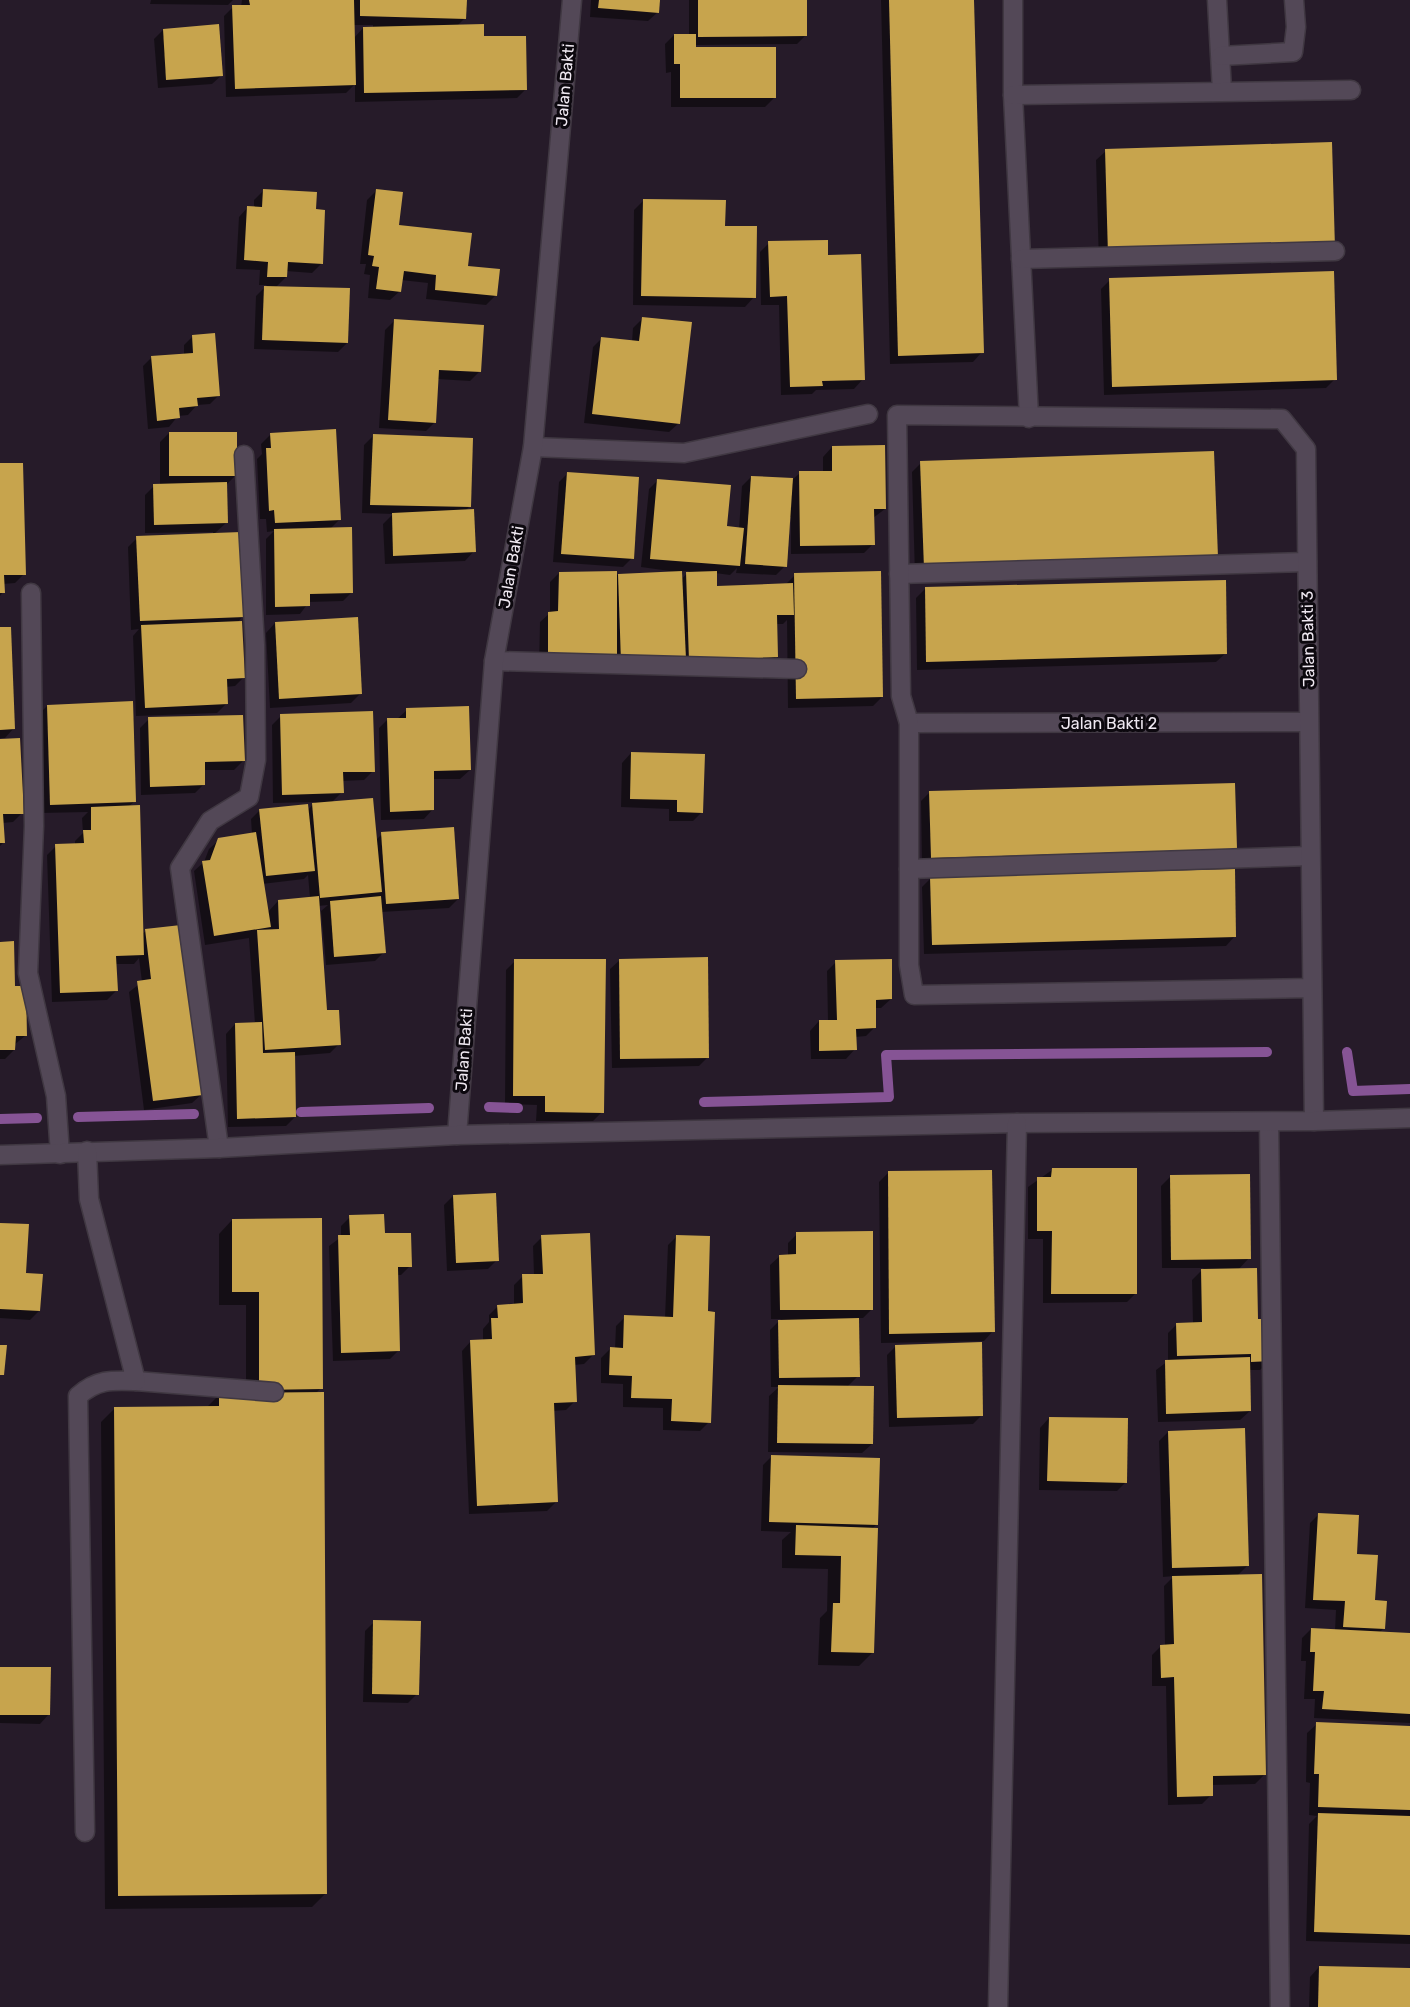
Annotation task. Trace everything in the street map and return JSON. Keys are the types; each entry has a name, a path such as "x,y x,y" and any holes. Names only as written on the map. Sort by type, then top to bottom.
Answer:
{"street":[{"name":"Jalan Bakti","path":"457,1135 494,661 533,447 572,0"},
{"path":"1013,0 1013,94 1029,418 897,415 901,696 909,723 909,965 914,995 1311,987"},
{"path":"1217,0 1222,91"},
{"path":"1221,56 1293,52 1296,27 1294,0"},
{"path":"1013,94 1351,90"},
{"path":"1021,259 1335,251"},
{"path":"533,447 684,453 868,414"},
{"name":"Jalan Bakti 3","path":"1029,418 1282,418 1306,449 1314,1121"},
{"path":"219,1148 180,868 210,821 249,797 256,760 255,645 244,455"},
{"path":"899,574 1307,562"},
{"path":"31,593 34,826 28,973 56,1096 60,1154"},
{"path":"494,661 797,669"},
{"name":"Jalan Bakti 2","path":"909,723 1308,722"},
{"path":"909,869 1310,856"},
{"path":"0,1155 219,1148 457,1135 1017,1123 1269,1122 1410,1118"},
{"path":"1269,1122 1280,2007"},
{"path":"998,2007 1017,1123"},
{"path":"87,1151 89,1199 136,1381"},
{"path":"85,1832 78,1396 89,1385 104,1380 274,1392"}],"building":[{"path":"249,0 354,0 356,85 235,89 232,5 250,5"},
{"path":"360,0 467,0 466,19 360,16"},
{"path":"599,0 660,0 659,13 598,8"},
{"path":"698,0 807,0 807,36 698,37"},
{"path":"889,0 974,0 984,353 898,356"},
{"path":"219,24 223,76 166,80 163,29"},
{"path":"484,24 484,36 526,36 527,90 364,93 363,27"},
{"path":"674,34 696,34 696,47 776,47 776,98 680,98 680,64 674,64"},
{"path":"1332,142 1335,249 1108,255 1105,149"},
{"path":"263,189 317,192 316,209 325,210 323,264 288,262 287,277 267,277 268,262 244,260 247,206 262,207"},
{"path":"376,189 403,192 399,225 472,233 468,266 500,269 497,296 435,290 436,275 404,271 401,292 376,289 379,267 372,266 374,256 368,255"},
{"path":"643,199 726,200 725,226 757,226 756,298 641,296"},
{"path":"828,240 828,255 861,254 865,380 822,381 823,386 790,387 787,296 770,297 768,241"},
{"path":"1334,271 1337,380 1112,387 1109,278"},
{"path":"264,286 350,288 348,343 262,340"},
{"path":"642,317 692,322 680,424 592,414 601,337 639,341"},
{"path":"394,319 484,325 481,372 439,370 436,423 388,420"},
{"path":"215,333 220,396 197,398 198,406 179,408 180,418 157,421 151,356 193,353 192,335"},
{"path":"336,429 341,520 275,523 274,510 269,511 266,448 271,448 270,433"},
{"path":"169,432 237,432 237,476 169,476"},
{"path":"373,434 473,438 471,507 370,505"},
{"path":"885,445 886,509 874,509 875,545 800,546 799,471 832,471 832,446"},
{"path":"1214,451 1218,557 924,568 920,461"},
{"path":"0,463 23,463 26,575 4,575 5,593 0,593"},
{"path":"567,472 639,477 634,559 561,554"},
{"path":"751,476 793,478 787,567 745,564"},
{"path":"657,479 731,485 727,526 744,528 740,566 650,559"},
{"path":"227,482 228,523 154,525 153,484"},
{"path":"474,509 476,552 393,556 392,513"},
{"path":"352,527 353,593 310,594 310,606 275,607 274,529"},
{"path":"241,532 245,617 140,621 136,536"},
{"path":"617,571 617,661 548,661 548,612 558,611 559,572"},
{"path":"682,571 686,659 621,662 618,574"},
{"path":"717,571 717,586 793,583 794,615 777,615 778,657 689,661 686,572"},
{"path":"881,571 883,697 796,699 794,573"},
{"path":"1226,580 1227,654 926,662 925,587"},
{"path":"358,617 362,694 279,699 275,622"},
{"path":"242,621 245,678 227,679 228,704 145,708 141,625"},
{"path":"0,627 11,627 15,729 0,730"},
{"path":"133,701 136,802 50,805 47,705"},
{"path":"469,706 471,770 434,771 434,810 390,812 387,718 406,718 406,708"},
{"path":"373,711 375,772 343,772 344,793 282,795 280,714"},
{"path":"243,715 245,761 205,762 205,785 150,787 148,717"},
{"path":"20,738 24,814 3,814 5,843 0,843 0,739"},
{"path":"631,752 705,754 703,813 677,812 677,800 630,799"},
{"path":"1235,783 1237,849 931,858 929,791"},
{"path":"373,798 382,892 320,898 312,803"},
{"path":"308,804 315,871 266,876 259,809"},
{"path":"140,805 144,955 116,956 118,991 60,993 55,844 84,843 83,830 91,830 91,807"},
{"path":"454,827 459,899 386,904 381,832"},
{"path":"256,832 271,927 214,936 202,861 210,860 218,838"},
{"path":"1235,869 1236,937 932,945 930,877"},
{"path":"319,896 327,1010 339,1010 341,1045 265,1050 257,930 279,929 278,900"},
{"path":"381,896 386,953 334,957 330,901"},
{"path":"181,925 203,1095 153,1101 137,981 151,979 145,929"},
{"path":"14,941 15,986 26,986 27,1036 16,1036 15,1050 0,1050 0,942"},
{"path":"708,957 709,1058 620,1059 619,959"},
{"path":"514,959 606,959 604,1113 545,1112 545,1096 513,1096"},
{"path":"892,959 892,999 876,1000 876,1028 856,1029 857,1050 819,1051 819,1020 837,1020 835,960"},
{"path":"262,1022 263,1053 295,1052 296,1117 237,1119 235,1023"},
{"path":"1052,1168 1137,1168 1137,1294 1051,1294 1052,1231 1037,1231 1037,1177 1051,1177"},
{"path":"992,1170 995,1332 889,1334 888,1171"},
{"path":"1250,1174 1251,1259 1171,1260 1170,1175"},
{"path":"496,1193 499,1261 456,1263 453,1195"},
{"path":"384,1214 385,1233 411,1233 412,1267 398,1267 400,1351 341,1353 338,1235 350,1235 349,1215"},
{"path":"322,1218 323,1389 259,1390 259,1292 232,1292 232,1219"},
{"path":"0,1223 29,1224 26,1273 43,1274 40,1311 0,1309"},
{"path":"873,1231 873,1310 780,1310 779,1255 796,1254 796,1232"},
{"path":"590,1233 595,1355 575,1357 577,1402 554,1403 558,1502 477,1506 470,1340 492,1339 491,1318 498,1318 497,1305 523,1303 522,1274 543,1274 541,1235"},
{"path":"676,1235 710,1236 708,1311 715,1312 711,1423 671,1421 672,1399 631,1398 632,1376 609,1375 610,1347 623,1348 624,1315 673,1317"},
{"path":"1257,1268 1258,1319 1270,1319 1271,1361 1251,1362 1251,1354 1177,1356 1176,1323 1202,1322 1201,1269"},
{"path":"859,1318 860,1377 779,1378 778,1320"},
{"path":"982,1342 983,1416 897,1418 895,1345"},
{"path":"0,1345 7,1345 4,1375 0,1375"},
{"path":"1250,1357 1251,1411 1166,1414 1165,1360"},
{"path":"778,1385 874,1386 873,1444 777,1443"},
{"path":"324,1392 327,1894 118,1896 114,1407 219,1406 219,1393"},
{"path":"1049,1417 1128,1418 1127,1483 1047,1481"},
{"path":"1245,1428 1249,1566 1172,1568 1168,1431"},
{"path":"771,1455 880,1458 878,1525 769,1522"},
{"path":"1318,1513 1359,1515 1357,1554 1378,1555 1375,1600 1387,1601 1385,1629 1343,1627 1345,1601 1313,1600"},
{"path":"796,1525 878,1528 874,1653 831,1652 833,1603 840,1603 841,1556 795,1555"},
{"path":"1262,1574 1266,1775 1213,1776 1213,1796 1177,1797 1174,1677 1161,1678 1160,1645 1174,1644 1172,1576"},
{"path":"373,1620 421,1621 419,1695 372,1694"},
{"path":"1311,1628 1410,1633 1410,1714 1322,1709 1324,1691 1313,1691 1315,1652 1310,1652"},
{"path":"0,1667 51,1667 50,1715 0,1715"},
{"path":"1316,1722 1410,1726 1410,1810 1318,1807 1319,1774 1314,1774"},
{"path":"1318,1813 1410,1816 1410,1935 1314,1932"},
{"path":"1319,1966 1410,1968 1410,2007 1318,2007"}],"waterway":[{"path":"704,1102 889,1097 886,1055 1267,1052"},
{"path":"1347,1052 1353,1091 1410,1089"},
{"path":"489,1107 518,1108"},
{"path":"301,1112 429,1108"},
{"path":"78,1117 194,1114"},
{"path":"0,1119 37,1118"}]}
